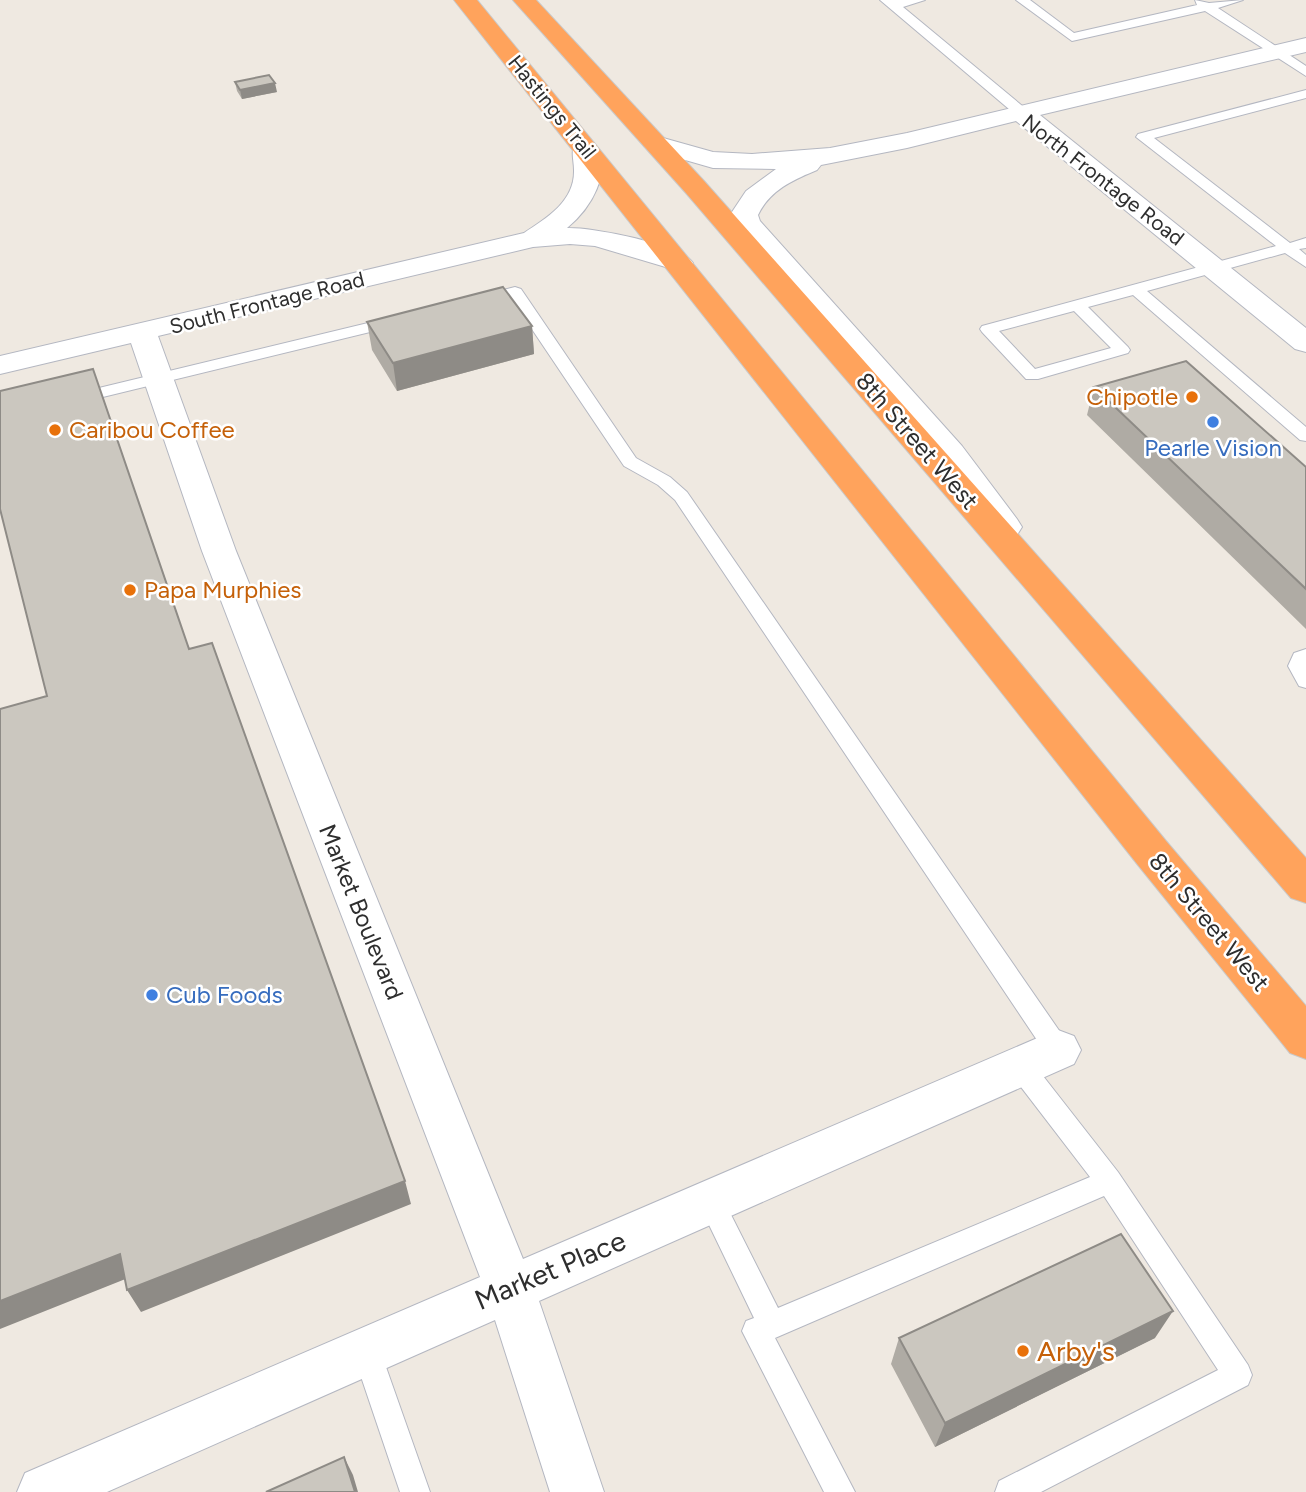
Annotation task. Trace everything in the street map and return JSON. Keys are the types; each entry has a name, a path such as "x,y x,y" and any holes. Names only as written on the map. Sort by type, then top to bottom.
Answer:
{"highway":[{"name":"Hastings Trail","path":"465,0 639,214"},
{"name":"8th Street West","path":"524,0 656,144 1306,886"},
{"name":"8th Street West","path":"639,214 1152,853 1306,1039"}],"street":[{"path":"1021,112 1306,45"},
{"name":"North Frontage Road","path":"656,144 690,156 723,160 755,161 830,156 1021,112 1306,343"},
{"name":"South Frontage Road","path":"533,239 556,224 582,195 587,180 585,148"},
{"name":"North Frontage Road","path":"830,156 771,181 748,204 744,215 747,223 951,453 1069,615"},
{"name":"South Frontage Road","path":"0,365 533,239 580,236 606,240 679,263"},
{"name":"Market Boulevard","path":"142,333 220,555 509,1287 577,1492"},
{"name":"Market Place","path":"44,1492 1039,1058"}],"lane":[{"path":"890,3 919,0"},
{"path":"1022,0 1072,37 1202,3 1237,0"},
{"path":"890,3 1021,112"},
{"path":"1202,3 1306,72"},
{"path":"1306,94 1143,137 1306,261"},
{"path":"1077,305 1122,350 1032,375 988,330 1077,305 1306,243"},
{"path":"1136,289 1306,436"},
{"path":"462,305 515,292 630,462 664,481 681,496 1039,1058 1109,1181 1238,1375 1010,1492"},
{"path":"53,404 409,317"},
{"path":"1306,656 1301,658 1298,666 1306,681"},
{"path":"840,1492 756,1331 1109,1181"},
{"path":"710,1200 772,1325"},
{"path":"366,1350 415,1492"}],"building":[{"path":"269,75 275,83 240,90 235,82"},
{"path":"503,287 532,326 393,363 367,322"},
{"path":"1186,361 1306,467 1306,589 1094,387"},
{"path":"93,369 189,649 212,643 405,1181 127,1290 120,1254 0,1301 0,709 47,696 0,509 0,391"},
{"name":"Arby's","path":"1121,1234 1173,1311 945,1423 899,1338"},
{"path":"344,1457 355,1492 266,1492"}],"place":[{"name":"Chipotle","path":"1192,397"},
{"name":"Pearle Vision","path":"1213,422"},
{"name":"Caribou Coffee","path":"55,430"},
{"name":"Papa Murphies","path":"130,590"},
{"name":"Cub Foods","path":"152,995"},
{"name":"Arby's","path":"1023,1351"}]}
